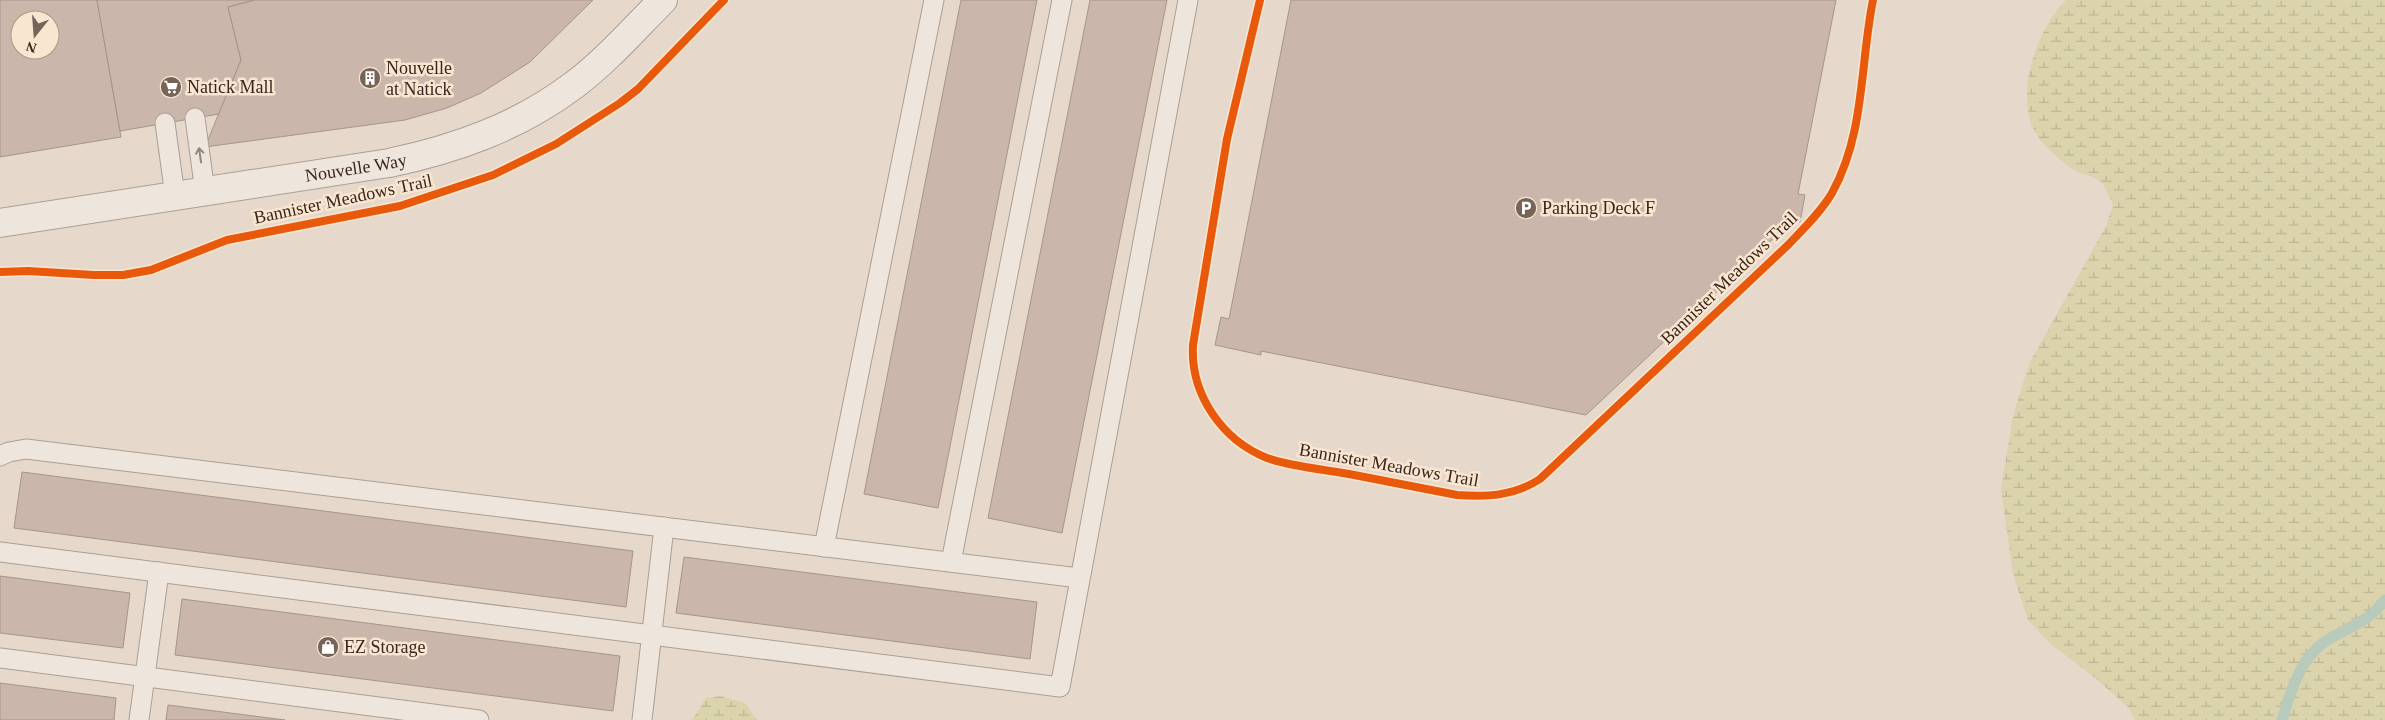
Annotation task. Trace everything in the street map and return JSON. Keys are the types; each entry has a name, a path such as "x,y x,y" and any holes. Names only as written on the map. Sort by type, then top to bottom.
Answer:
{"street":[{"name":"Nouvelle Way","path":"0,223 404,160 450,149 485,136 529,114 575,84 607,56 663,0"}],"lane":[{"path":"824,547 934,0"},
{"path":"951,562 1062,0"},
{"path":"0,552 1060,687 1188,0"},
{"path":"195,118 205,192"},
{"path":"165,123 175,196"},
{"path":"0,456 9,452 26,450 1079,578"},
{"path":"642,720 664,528"},
{"path":"140,720 159,572"},
{"path":"0,658 479,720"}],"green space":[{"path":"2066,0 2385,0 2385,720 2135,720 2129,708 2094,677 2052,645 2028,620 2013,574 2001,489 2013,416 2030,362 2106,226 2113,204 2099,180 2072,169 2044,145 2031,121 2027,103 2031,65 2045,29"},
{"path":"722,696 745,703 757,720 692,720 706,698"}],"building":[{"path":"0,0 97,0 121,137 0,157"},
{"name":"Natick Mall","path":"97,0 255,0 228,7 241,60 219,114 120,131"},
{"name":"Nouvelle at Natick","path":"255,0 593,0 530,62 481,93 447,108 405,120 205,147 241,60 228,7"},
{"path":"961,0 1037,0 938,508 864,494"},
{"path":"1090,0 1167,0 1062,533 988,518"},
{"name":"Parking Deck F","path":"1291,0 1836,0 1798,194 1805,195 1800,222 1793,220 1586,415 1261,351 1261,355 1215,345 1221,317 1229,319"},
{"path":"22,472 633,551 626,607 14,528"},
{"path":"684,557 1037,602 1030,659 676,613"},
{"path":"0,576 130,593 123,648 0,633"},
{"path":"182,599 620,656 613,711 175,655"},
{"path":"0,683 116,698 114,720 0,720"},
{"path":"168,705 285,720 166,720"}],"waterway":[{"path":"2282,720 2293,686 2311,654 2329,639 2366,619 2385,600"}],"cycle path":[{"name":"Bannister Meadows Trail","path":"0,272 28,271 123,275 151,270 227,240 400,206 493,175 556,144 620,103 638,89 724,0"},
{"name":"Bannister Meadows Trail","path":"1260,0 1227,139 1193,345 1193,363 1203,398 1212,413 1236,440 1267,458 1297,466 1457,495 1479,496 1510,492 1530,485 1540,479 1788,245 1823,207 1843,170 1856,123 1873,0"}],"place":[{"name":"Nouvelle at Natick","path":"370,78"},
{"name":"Natick Mall","path":"171,87"},
{"name":"Parking Deck F","path":"1526,208"},
{"name":"EZ Storage","path":"328,647"}]}
